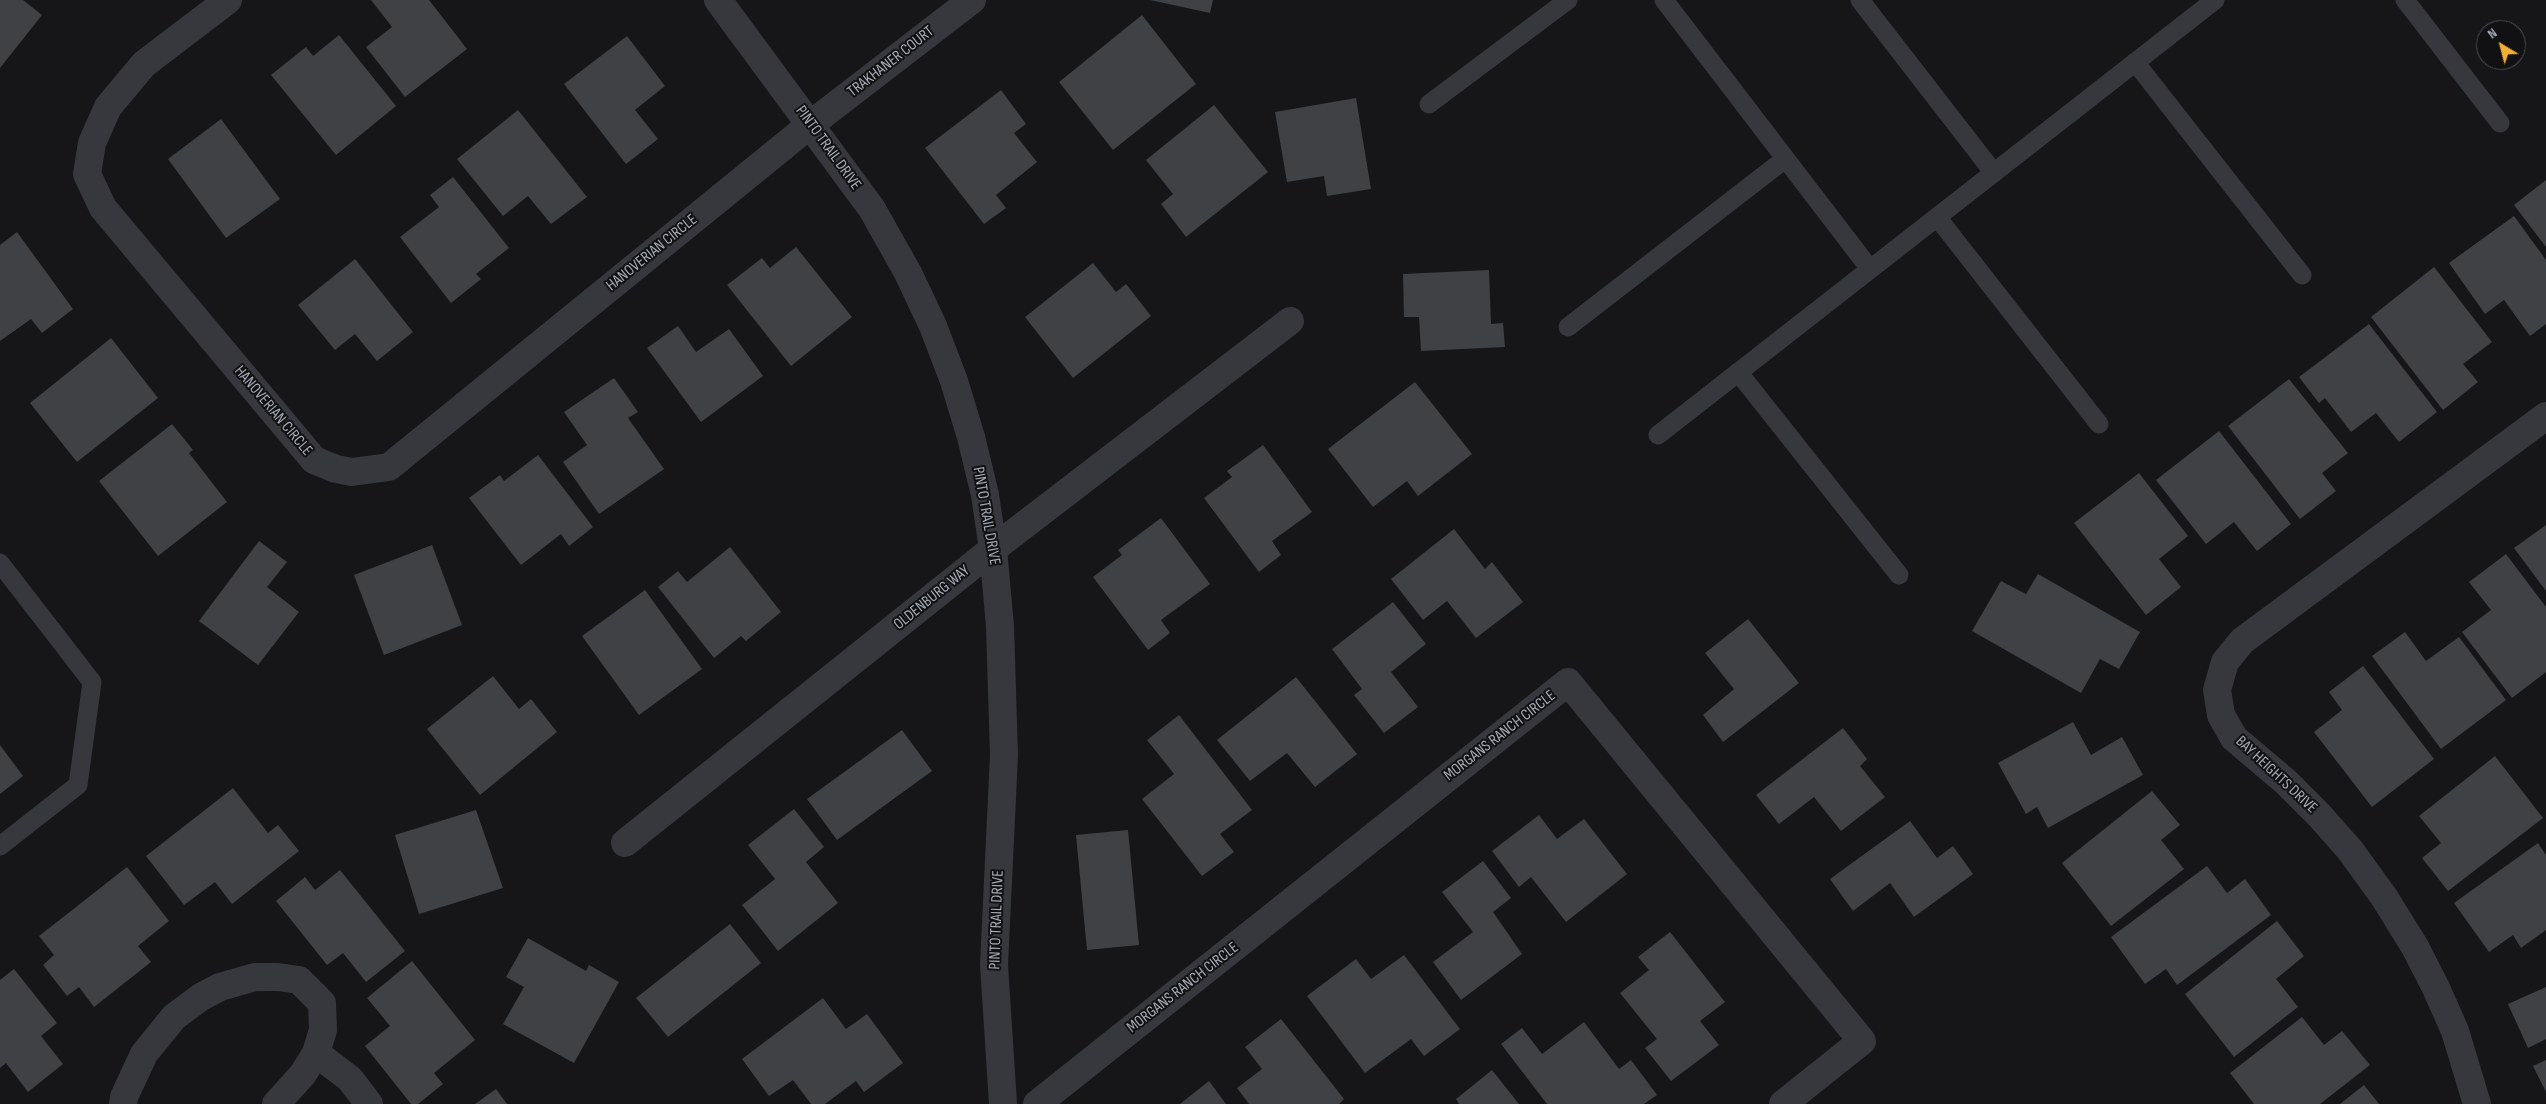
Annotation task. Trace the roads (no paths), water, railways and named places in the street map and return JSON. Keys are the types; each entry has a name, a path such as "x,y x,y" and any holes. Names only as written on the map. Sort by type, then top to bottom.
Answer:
{"street":[{"name":"HANOVERIAN CIRCLE","path":"228,0 144,64 108,107 92,143 87,174 103,208 279,419 314,460 336,469 352,472 389,466 811,124"},
{"name":"PINTO TRAIL DRIVE","path":"718,0 872,209 908,273 933,326 954,381 971,437 985,495 993,549 1000,626 1004,755 994,965 1003,1104"},
{"name":"TRAKHANER COURT","path":"811,124 972,0"},
{"name":"OLDENBURG WAY","path":"625,843 993,549 1290,321"},
{"name":"BAY HEIGHTS DRIVE","path":"2477,1104 2455,1031 2436,988 2384,897 2350,850 2319,815 2286,782 2234,738 2221,716 2217,690 2225,662 2242,641 2546,416"},
{"name":"MORGANS RANCH CIRCLE","path":"1037,1104 1568,682 1862,1041 1783,1104"},
{"path":"123,1104 124,1097 134,1075 158,1035 174,1017 201,997 236,982 254,977 300,980 322,1003 323,1030 316,1052 303,1074 276,1104"},
{"path":"316,1052 350,1080 369,1104"}],"lane":[{"path":"1428,104 1568,0"},
{"path":"1664,0 1870,269"},
{"path":"1860,0 1994,172"},
{"path":"1658,435 2135,62 2195,6 2215,0"},
{"path":"2405,0 2500,122"},
{"path":"2135,62 2302,275"},
{"path":"1568,327 1785,158"},
{"path":"1937,217 2099,424"},
{"path":"1738,372 1900,575"},
{"path":"0,564 92,682 78,785 0,846"}]}
